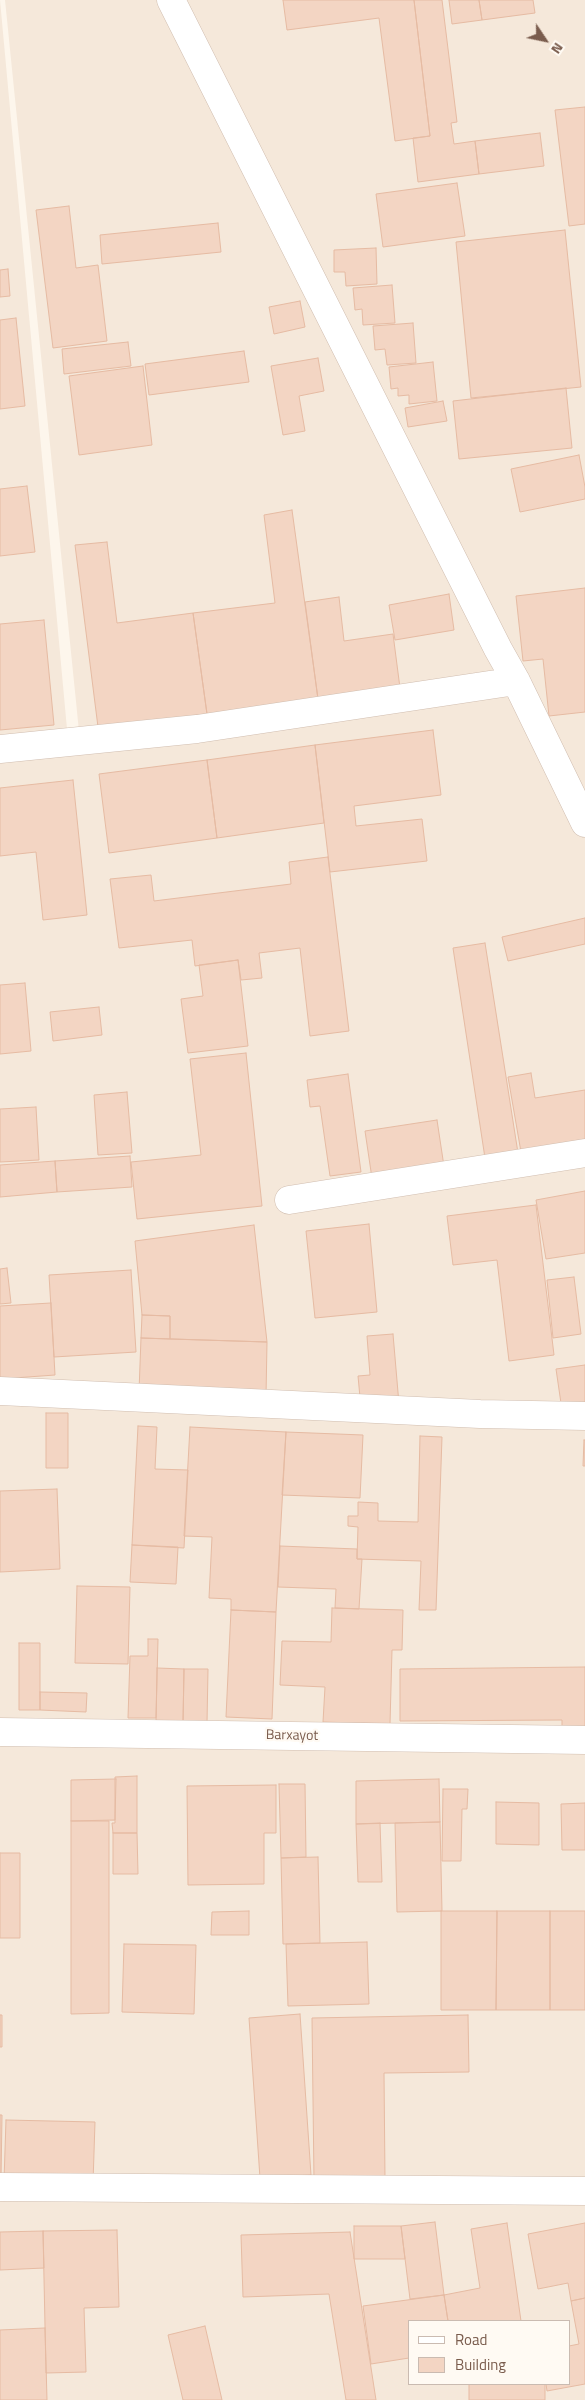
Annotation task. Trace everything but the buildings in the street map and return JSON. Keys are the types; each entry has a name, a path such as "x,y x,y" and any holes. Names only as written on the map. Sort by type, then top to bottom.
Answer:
{"street":[{"path":"171,0 498,650 516,681 585,823"},
{"path":"0,749 197,729 516,681"},
{"path":"289,1200 585,1153"},
{"path":"0,1390 480,1414 585,1416"},
{"name":"Barxayot","path":"0,1732 585,1740"},
{"path":"0,2187 585,2191"}],"shaded area":[{"path":"0,0 67,729 0,738"},
{"path":"5,0 585,0 585,2400 0,2400 0,763 81,751"}]}
